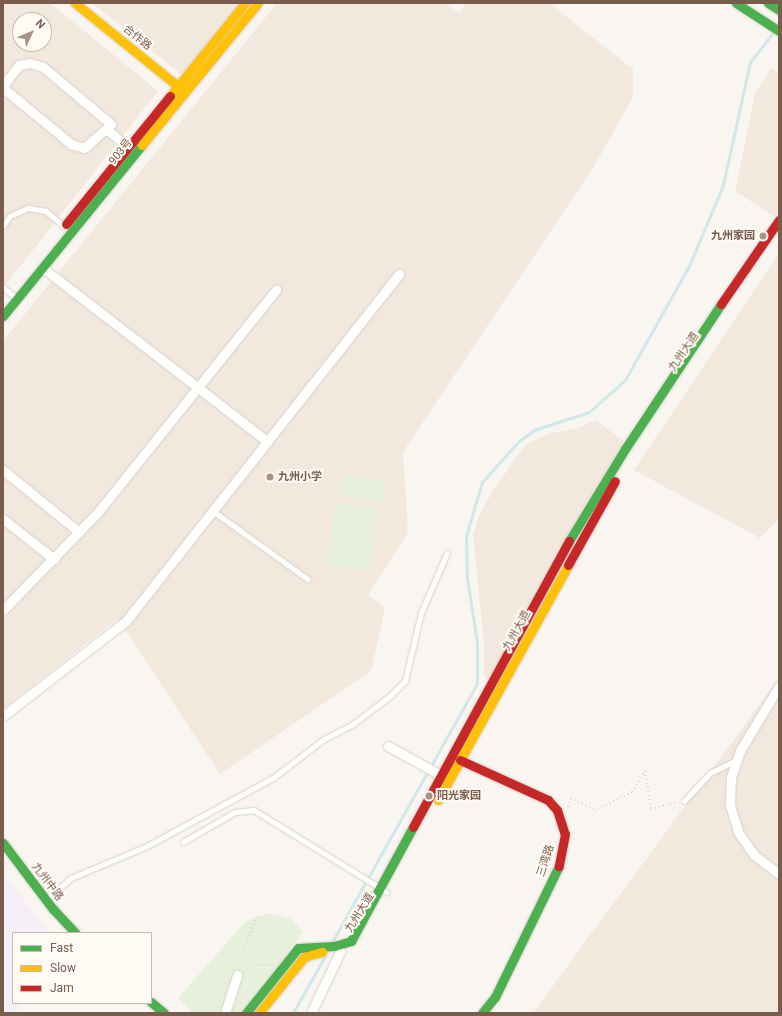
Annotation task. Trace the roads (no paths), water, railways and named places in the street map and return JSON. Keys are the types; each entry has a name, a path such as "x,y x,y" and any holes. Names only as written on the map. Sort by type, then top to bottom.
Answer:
{"main road":[{"name":"合作路","path":"75,3 185,92"},
{"name":"903号","path":"3,316 14,296 43,268 68,229 136,153 258,3"},
{"path":"736,3 779,31"},
{"path":"768,3 779,10"},
{"path":"3,302 14,296 68,229 127,146 243,4"},
{"path":"442,775 567,544 625,449 709,320 779,220"},
{"name":"九州大道","path":"336,950 360,939 381,888 442,775 460,760 626,462 779,230"},
{"name":"三湾路","path":"460,760 548,800 563,821 565,834 558,870 495,997 482,1013"},
{"name":"九州中路","path":"3,843 46,900 74,932"},
{"path":"246,1013 298,948 336,950"},
{"path":"259,1013 295,966 314,949"},
{"path":"152,1003 164,1013"}],"street":[{"path":"243,4 251,11"},
{"path":"30,64 43,67 111,124 106,129 84,148 71,144 3,87 19,65 30,64"},
{"path":"106,129 136,153"},
{"path":"43,268 268,442"},
{"path":"3,716 126,621 399,274"},
{"path":"3,610 79,532 199,388 276,290"},
{"path":"3,470 79,532"},
{"path":"3,519 54,559"},
{"path":"779,686 736,761 731,777 730,805 738,832 754,855 779,874"},
{"path":"388,746 442,775"},
{"path":"311,1013 336,950"},
{"path":"225,1013 237,975"}],"lane":[{"path":"3,226 10,216 28,208 46,211 68,229"},
{"path":"3,287 14,296"},
{"path":"213,511 308,579"},
{"path":"46,900 71,878 147,846 273,778 324,739 353,724 390,696 405,681 421,613 447,553"},
{"path":"684,801 710,773 736,761"},
{"path":"183,842 235,812 254,810 381,888"}],"waterway":[{"path":"332,942 477,684 477,642 467,578 466,536 482,482 518,442 534,430 589,412 625,380 689,266 723,185 750,62 773,33"},
{"path":"293,1013 325,956"}],"place":[{"name":"九州家园","path":"763,236"},
{"name":"九州小学","path":"270,477"},
{"name":"阳光家园","path":"429,796"}]}
